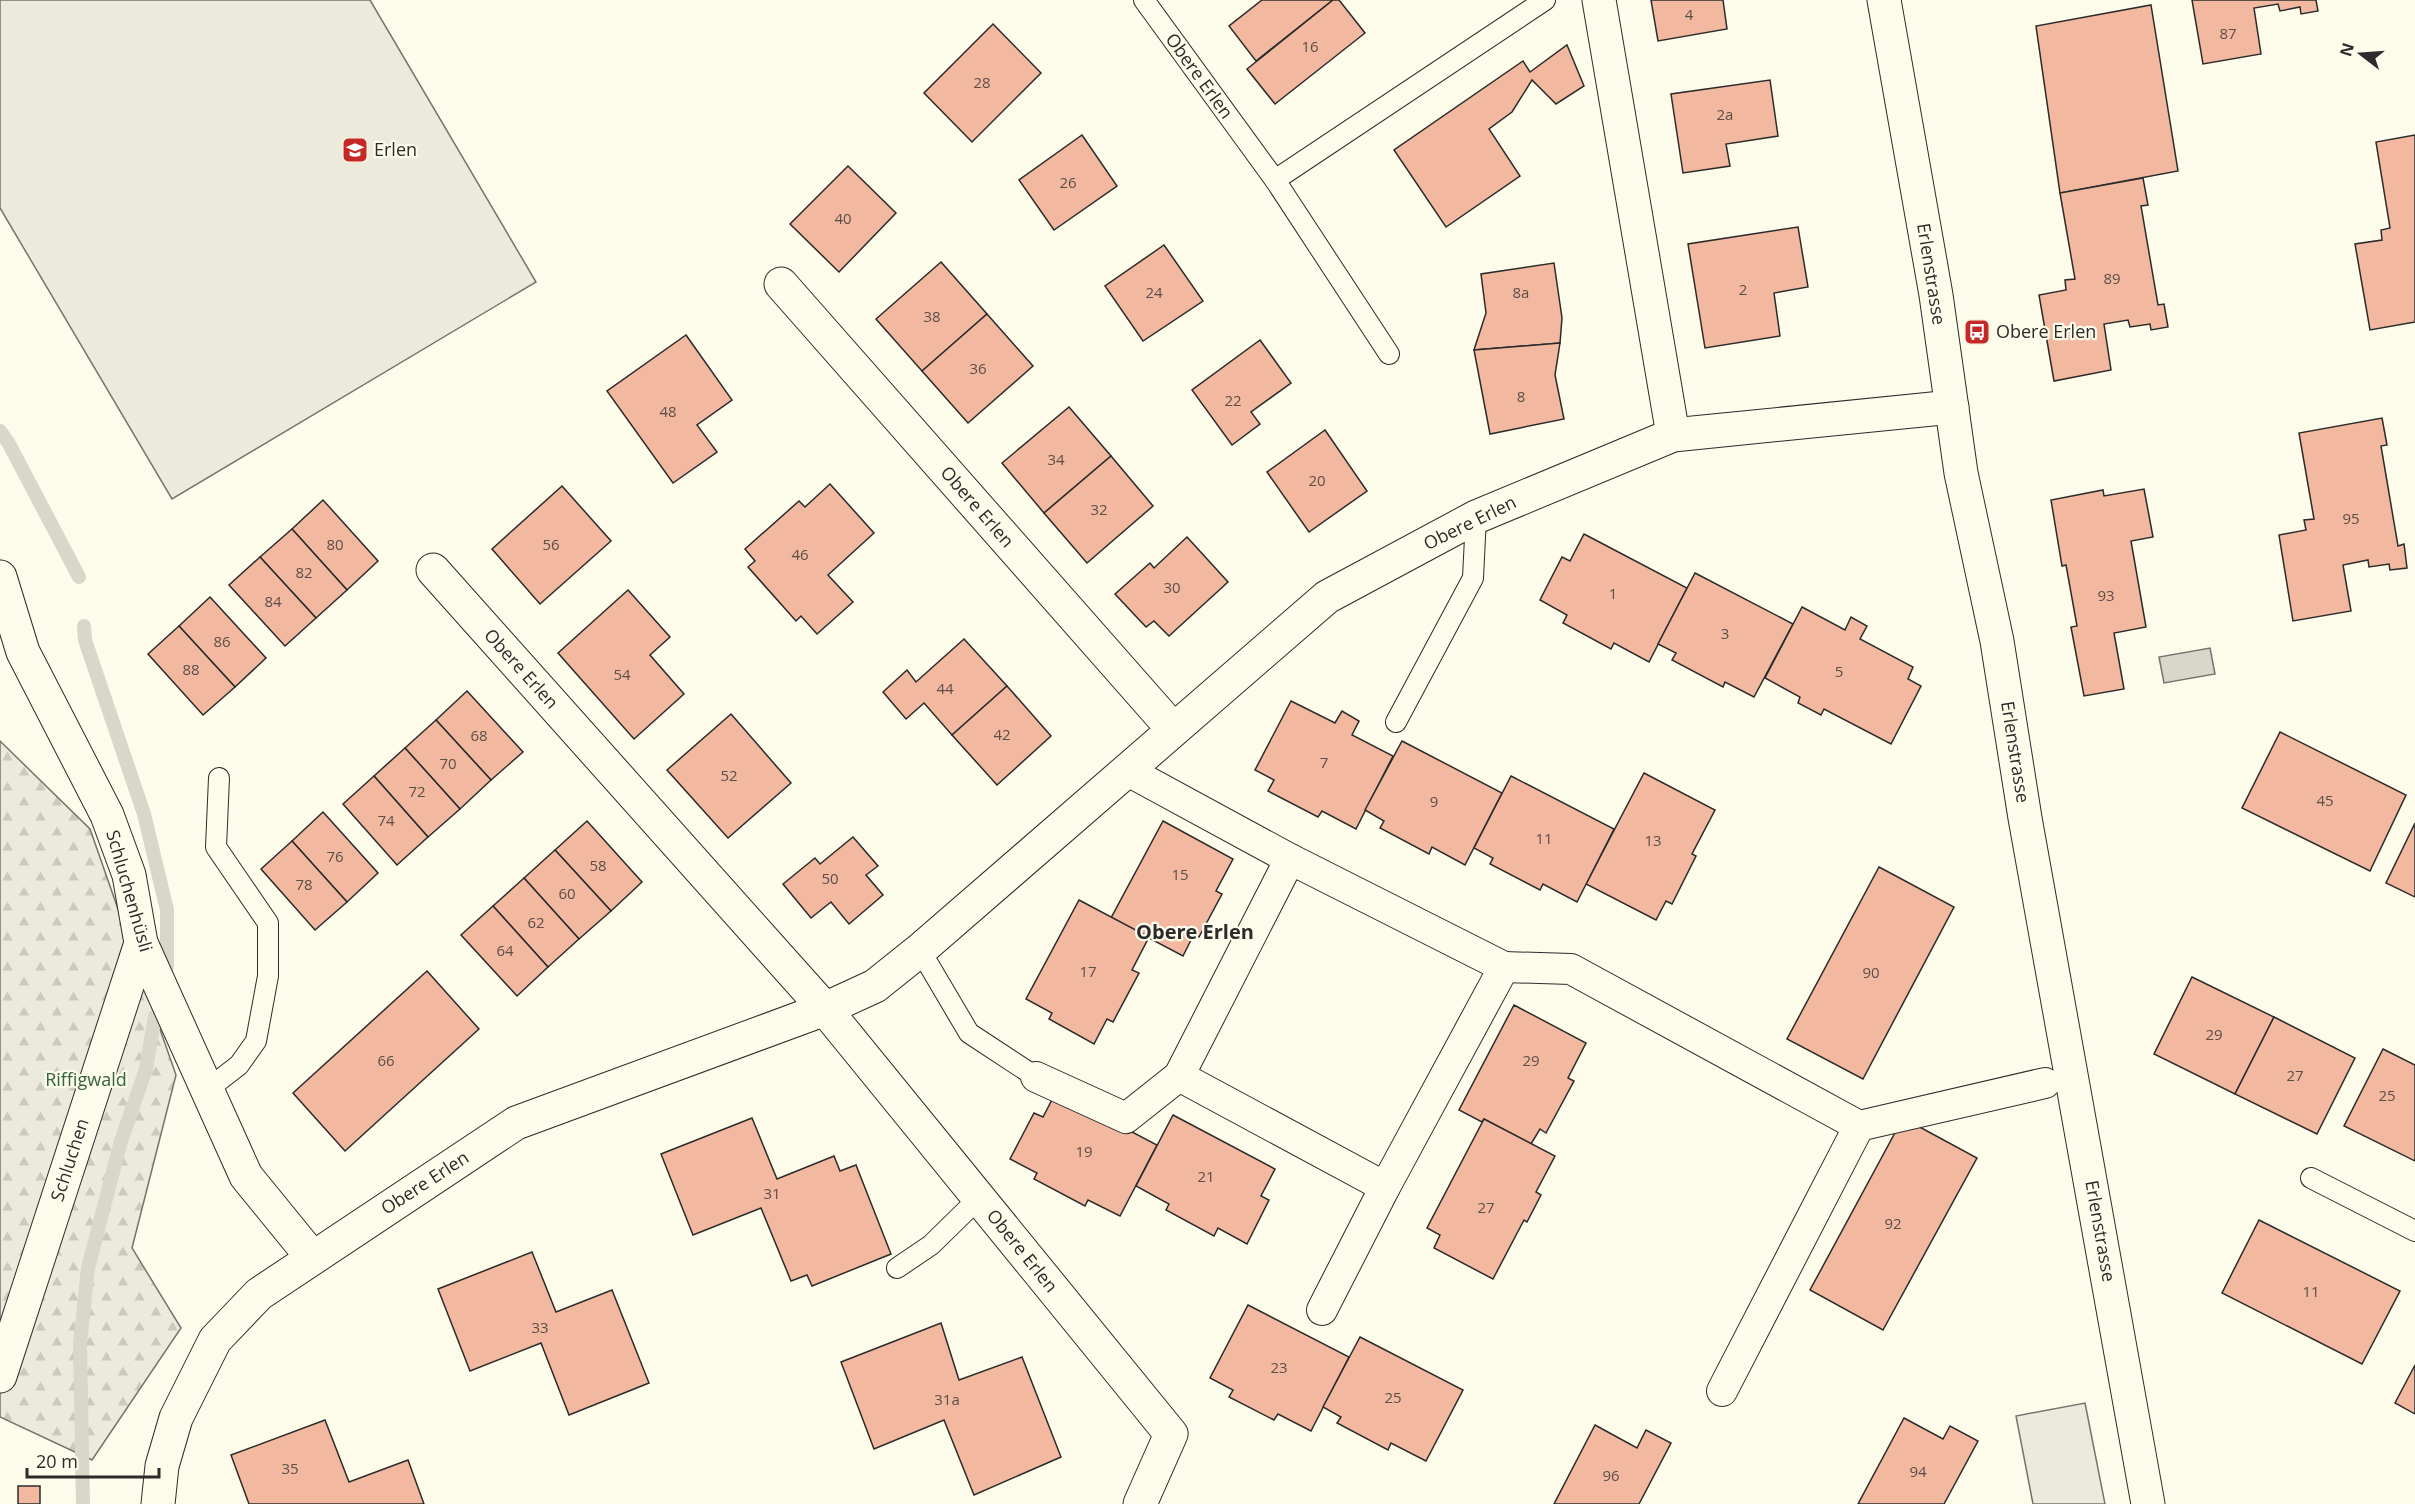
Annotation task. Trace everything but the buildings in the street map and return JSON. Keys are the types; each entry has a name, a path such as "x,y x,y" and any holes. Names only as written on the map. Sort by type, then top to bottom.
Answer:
{"street":[{"path":"1599,0 1673,435"},
{"name":"Erlenstrasse","path":"1884,0 1936,295 1961,473 1997,641 2025,818 2148,1504"},
{"name":"Obere Erlen","path":"781,284 1173,729"},
{"name":"Obere Erlen","path":"158,1504 162,1466 176,1418 215,1340 259,1294 516,1123 825,1009 875,986 1128,771 1173,729 1327,597 1476,517 1673,435 1952,407"},
{"name":"Obere Erlen","path":"433,570 825,1009 1171,1434 1140,1504"},
{"name":"Schluchenhüsli","path":"0,577 23,652 107,815 129,875 141,943 246,1176 312,1257"},
{"path":"1128,771 1290,859 1504,967 1571,969 1859,1126 2045,1083"},
{"path":"1036,1077 1126,1118 1179,1076 1290,859"},
{"name":"Schluchen","path":"0,1376 141,943"},
{"path":"1322,1310 1385,1187 1504,967"},
{"path":"1179,1076 1385,1187"},
{"path":"1722,1390 1859,1126"}],"lane":[{"name":"Obere Erlen","path":"1144,0 1275,180 1389,354"},
{"path":"1275,180 1545,0"},
{"path":"1396,722 1473,578 1476,517"},
{"path":"208,1089 239,1065 256,1041 268,976 268,923 216,847 219,778"},
{"path":"920,950 969,1033 1036,1077"},
{"path":"2311,1178 2415,1231"},
{"path":"897,1268 931,1245 979,1198"}],"green space":[{"name":"Erlen","path":"0,0 370,0 536,282 172,499 0,208"},
{"name":"Riffigwald","path":"0,741 90,829 176,1075 132,1248 181,1328 92,1460 0,1417"}],"shaded area":[{"path":"2210,648 2215,674 2164,683 2159,657"},
{"path":"2085,1403 2105,1504 2033,1504 2016,1416"}],"waterway":[{"path":"0,431 8,442 79,577"},
{"path":"84,626 85,640 144,814 167,910 167,966"},
{"path":"83,1504 80,1344 88,1268 121,1141 146,1069 155,1016"}],"place":[{"name":"Erlen","path":"355,150"},
{"name":"Obere Erlen","path":"1977,332"}],"district":[{"name":"Obere Erlen","path":"1195,932"}]}
